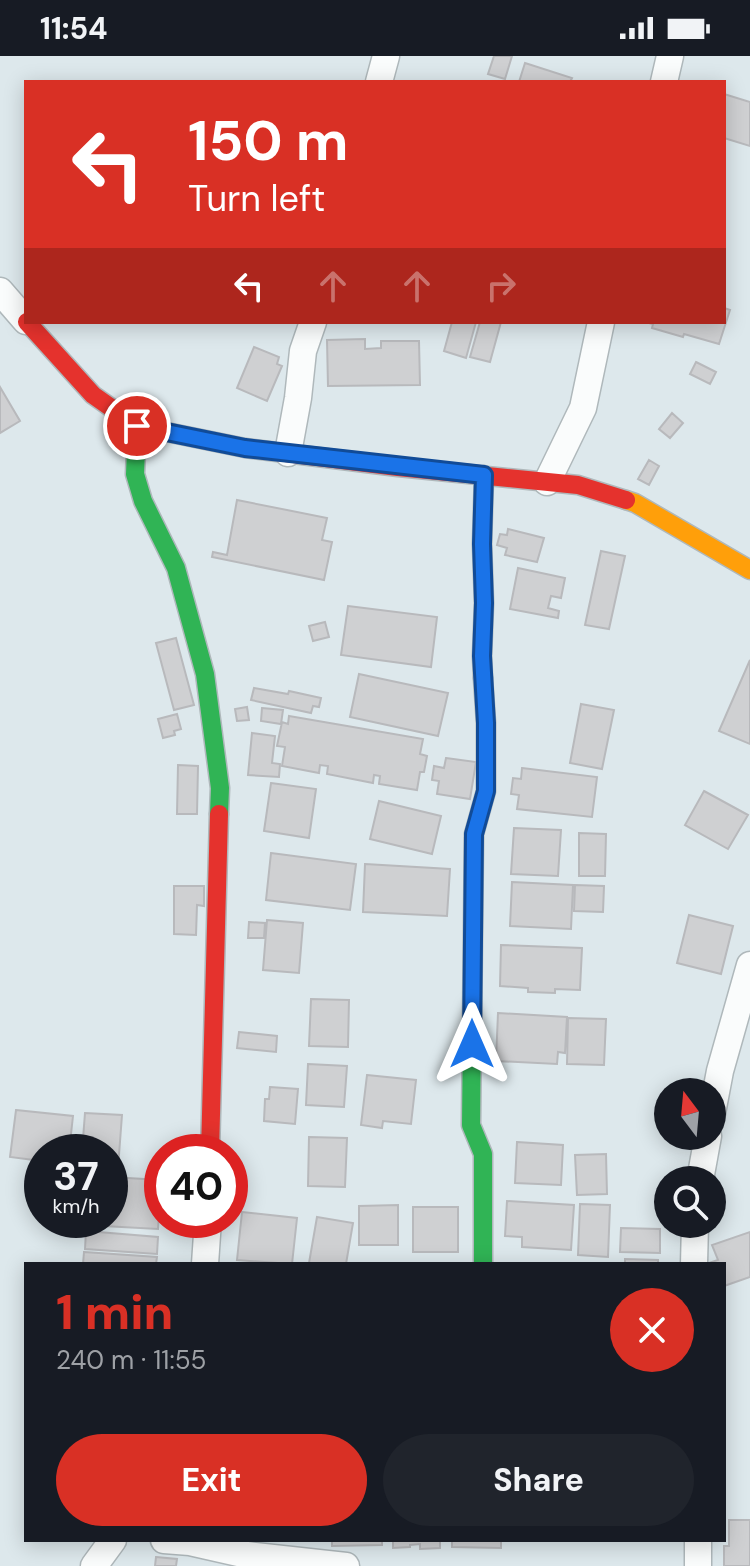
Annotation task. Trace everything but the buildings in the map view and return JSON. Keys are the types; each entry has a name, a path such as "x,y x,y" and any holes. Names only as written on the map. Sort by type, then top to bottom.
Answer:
{"street":[{"path":"380,80 386,56"},
{"path":"664,80 670,56"},
{"path":"0,291 24,320"},
{"path":"28,324 93,395 137,426 245,448 578,485 635,503 750,570"},
{"path":"288,453 303,351 312,324"},
{"path":"547,482 583,408 601,324"},
{"path":"137,426 135,474 143,501 176,568 201,659 220,788 210,1134"},
{"path":"483,1262 483,1154 471,1125 474,834 486,791 482,656 484,475"},
{"path":"719,1078 750,965"},
{"path":"205,1262 207,1238"},
{"path":"694,1262 695,1238"},
{"path":"94,1566 112,1542"},
{"path":"190,1542 247,1555 346,1566"},
{"path":"698,1542 698,1566"}],"traffic: fast":[{"path":"137,426 135,474 143,501 176,568 205,674 220,788 219,814"},
{"path":"483,678 486,791 474,834 471,1125 483,1154 483,1262"}],"traffic: slow":[{"path":"626,500 750,570"}],"traffic: jam":[{"path":"29,324 93,395 137,426 245,448 578,485 626,500"},
{"path":"483,678 484,475"},
{"path":"210,1134 219,814"}],"route":[{"path":"137,426 245,448 484,475 482,656 486,791 474,834 472,1044"}]}
